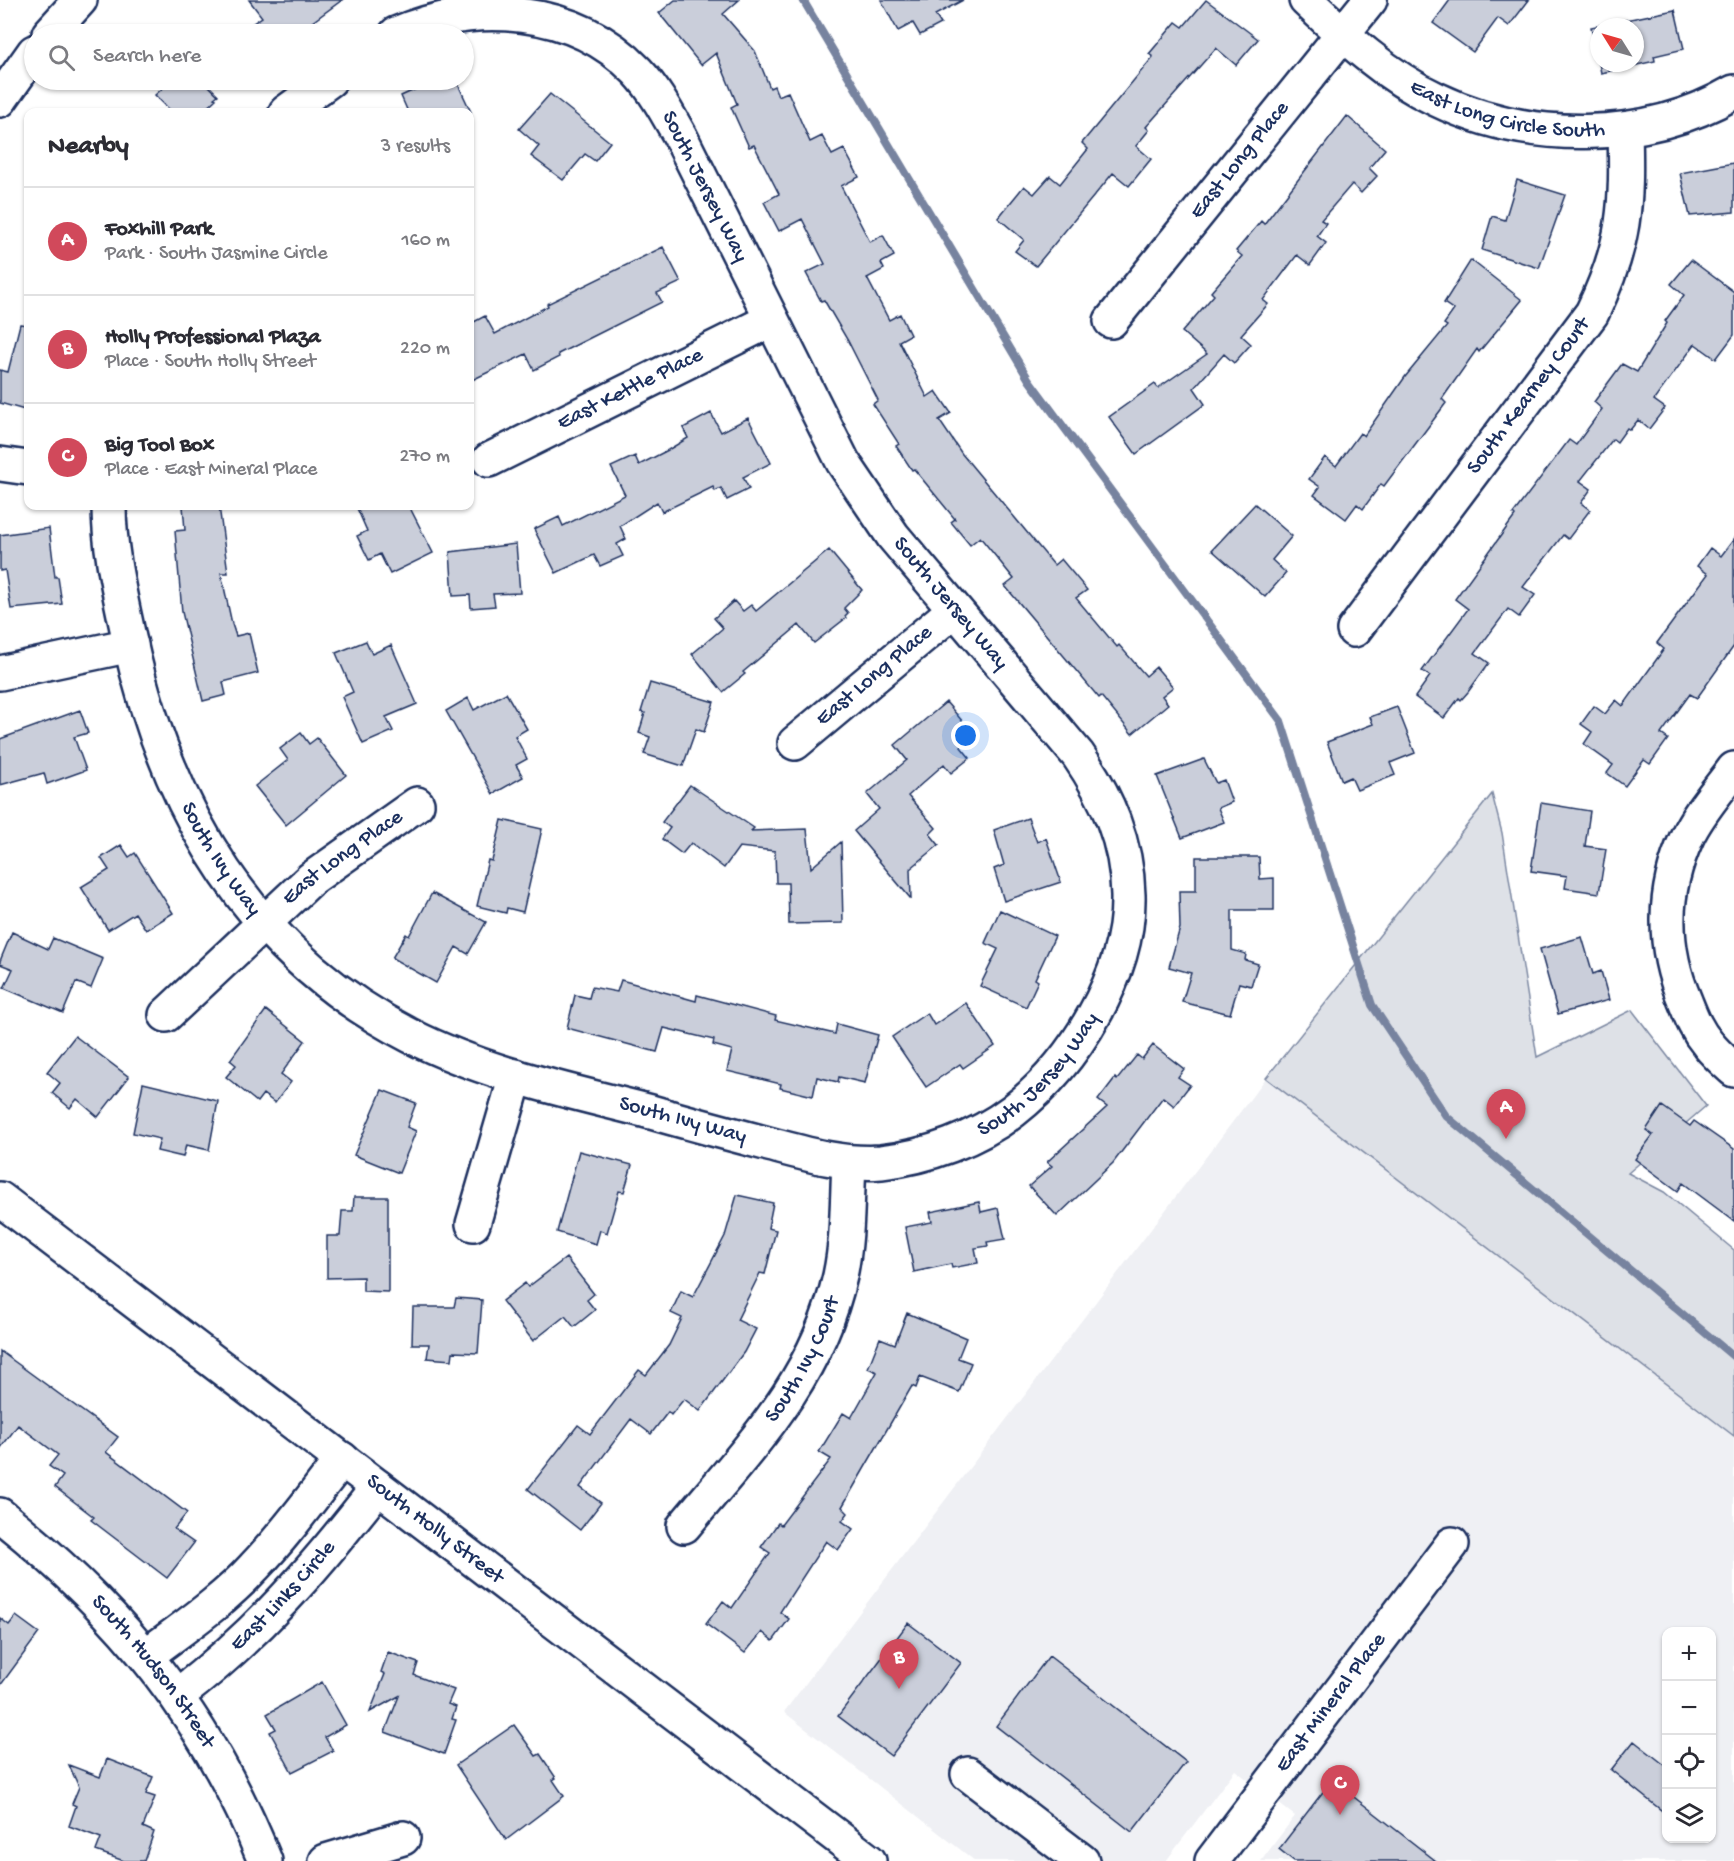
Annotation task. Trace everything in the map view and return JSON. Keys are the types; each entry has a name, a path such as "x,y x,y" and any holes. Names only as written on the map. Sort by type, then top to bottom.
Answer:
{"street":[{"path":"57,24 80,0"},
{"name":"East Long Circle South","path":"1306,0 1342,34 1409,84 1462,110 1497,121 1554,130 1625,129 1701,108 1734,92"},
{"name":"East Long Place","path":"1111,321 1370,0"},
{"path":"417,24 434,16 505,3"},
{"name":"South Jersey Way","path":"505,3 541,14 595,39 616,53 650,86 680,136 843,462 893,536 1078,755 1100,786 1113,816 1124,853 1128,895 1126,928 1110,984 1087,1025 1038,1088 1012,1111 979,1132 945,1147 915,1156 880,1162 849,1162"},
{"path":"0,100 24,66"},
{"path":"292,108 316,90"},
{"name":"South Kearney Court","path":"1354,630 1592,313 1609,279 1620,247 1625,215 1625,129"},
{"name":"East Kettle Place","path":"489,460 771,320"},
{"path":"0,464 24,467"},
{"name":"South Ivy Way","path":"110,510 116,577 131,645 161,752 178,793 213,857 264,923 321,979 382,1020 447,1053 516,1076 790,1150 849,1162"},
{"name":"East Long Place","path":"795,743 954,610"},
{"path":"0,674 131,645"},
{"path":"1734,769 1688,835 1675,869 1668,903 1666,937 1673,975 1689,1016 1708,1044 1734,1070"},
{"name":"East Long Place","path":"165,1014 311,879 346,852 417,804"},
{"path":"473,1224 516,1076"},
{"name":"South Ivy Court","path":"684,1526 783,1406 817,1348 840,1276 845,1243 849,1162"},
{"name":"South Holly Street","path":"0,1199 869,1861"},
{"name":"East Links Circle","path":"147,1655 212,1606 253,1568 295,1520 342,1459"},
{"name":"East Links Circle","path":"177,1696 261,1626 331,1548 378,1487"},
{"name":"South Hudson Street","path":"0,1515 79,1582 147,1655 177,1696 231,1784 265,1861"},
{"name":"East Mineral Place","path":"1212,1861 1452,1544"},
{"path":"968,1774 1082,1861"},
{"path":"326,1861 403,1838"}],"shaded area":[{"path":"1492,794 1502,833 1537,1057 1632,1010 1706,1106 1628,1173 1664,1192 1734,1250 1734,1436 1266,1078"},
{"path":"1266,1078 1734,1436 1734,1861 1261,1861 1295,1816 1235,1770 1166,1861 975,1861 784,1712"}],"building":[{"path":"249,0 342,0 310,24 252,24 262,17"},
{"path":"675,0 739,0 723,14 755,51 770,88 774,86 778,96 788,92 810,142 822,136 832,155 844,149 859,177 841,186 870,242 883,235 894,256 881,263 884,269 867,278 889,320 900,314 910,335 899,341 927,397 936,391 951,413 939,420 962,454 1054,565 1061,559 1087,590 1076,598 1117,647 1119,645 1146,676 1156,667 1173,687 1162,696 1168,704 1132,734 1005,586 1014,579 980,537 970,545 951,522 955,519 914,469 912,470 896,446 899,444 873,404 878,400 848,341 824,300 821,301 806,273 825,264 802,219 779,231 764,202 779,194 754,145 749,147 731,107 737,104 716,53 701,65 659,13"},
{"path":"881,0 963,0 935,15 941,24 920,35 913,23 898,31"},
{"path":"1206,0 1258,39 1236,65 1216,48 1146,127 1149,130 1136,146 1151,159 1129,186 1113,173 1036,266 1015,251 1024,240 998,218 1024,186 1034,194 1050,176 1060,184 1088,149 1082,143 1153,57 1149,54 1176,22 1183,27"},
{"path":"1450,0 1529,0 1509,26 1498,18 1473,52 1433,23"},
{"path":"1675,10 1684,49 1654,56 1655,61 1644,63 1644,18 1635,18"},
{"path":"161,90 213,90 218,95 206,108 168,108 155,95"},
{"path":"414,90 461,90 469,108 406,108 401,96"},
{"path":"550,94 610,142 595,161 585,154 563,180 531,156 539,146 519,129"},
{"path":"1347,116 1385,149 1369,168 1377,176 1361,193 1352,184 1321,220 1326,223 1317,236 1326,243 1310,265 1297,255 1263,300 1268,304 1241,335 1251,344 1234,363 1224,354 1194,388 1205,404 1136,454 1109,417 1155,384 1158,388 1207,354 1182,332 1214,295 1211,292 1242,256 1236,251 1261,221 1264,224"},
{"path":"1734,163 1734,212 1690,216 1680,173"},
{"path":"1517,180 1565,195 1539,268 1482,250 1492,216 1505,220"},
{"path":"663,247 681,282 657,293 662,302 558,354 559,357 534,370 526,354 474,379 474,322 485,316 495,334 548,306 547,304"},
{"path":"1471,260 1522,300 1479,352 1477,349 1442,399 1446,403 1384,486 1381,484 1363,509 1357,504 1346,519 1314,495 1320,487 1309,479 1325,457 1336,466 1360,433 1364,436 1405,377 1447,326 1444,324 1454,310 1444,303"},
{"path":"1691,260 1734,292 1734,335 1716,359 1695,344 1654,400 1665,408 1649,429 1638,420 1630,430 1627,428 1617,442 1613,439 1580,481 1591,489 1581,503 1590,510 1568,539 1563,535 1523,587 1535,595 1519,617 1508,609 1475,653 1489,663 1468,692 1461,700 1459,698 1444,718 1415,697 1430,676 1422,671 1468,609 1455,599 1515,516 1513,514 1569,440 1576,445 1602,409 1594,402 1622,364 1637,372 1667,323 1665,321 1684,295 1671,284"},
{"path":"20,324 24,324 24,410 0,403 0,370 8,372"},
{"path":"711,413 721,432 748,418 771,463 743,477 749,489 727,500 721,488 715,491 713,487 662,512 657,502 620,526 626,539 617,544 623,556 600,566 594,555 556,573 534,529 559,517 563,526 625,495 611,467 635,456 639,465 668,450 688,438 683,428"},
{"path":"1255,504 1292,536 1272,560 1286,573 1265,597 1212,550"},
{"path":"183,510 220,510 228,573 221,573 232,624 236,636 249,633 258,673 223,682 226,695 203,701 182,612 175,531 185,530"},
{"path":"358,510 411,510 433,553 390,574 380,554 369,560 357,536 367,531"},
{"path":"49,528 55,577 58,577 62,604 11,609 5,570 0,571 0,535"},
{"path":"1734,539 1734,646 1697,698 1690,694 1661,734 1668,739 1650,764 1644,760 1625,786 1607,773 1613,765 1584,744 1592,732 1581,724 1594,706 1605,714 1616,700 1623,706 1664,649 1657,643 1708,574 1697,566 1710,548 1721,556"},
{"path":"516,544 520,593 493,594 495,606 471,608 470,595 453,596 450,552"},
{"path":"829,550 862,590 844,608 848,613 846,618 814,643 799,625 723,692 692,654 723,628 714,618 734,601 743,611 751,605 756,611"},
{"path":"366,641 372,654 391,645 417,704 386,717 393,731 363,744 342,697 353,692 336,653"},
{"path":"650,683 714,702 704,732 696,729 683,766 644,754 650,737 639,733 645,713 641,712"},
{"path":"506,693 527,729 515,736 527,759 516,765 523,777 493,794 446,711 468,698 474,710"},
{"path":"946,702 975,736 961,747 970,758 951,773 944,764 908,796 936,828 930,834 939,845 910,869 911,899 854,831 879,809 867,794 907,760 895,745"},
{"path":"1397,707 1415,753 1390,763 1395,775 1357,790 1351,777 1342,781 1327,742 1373,724 1370,717"},
{"path":"80,710 88,733 74,737 86,770 47,784 44,773 0,785 0,739"},
{"path":"301,733 309,744 317,738 346,775 286,825 255,786 288,760 280,749"},
{"path":"1204,759 1216,783 1224,780 1232,802 1218,808 1224,822 1182,838 1157,776"},
{"path":"690,785 754,828 751,831 807,829 811,868 841,842 843,923 789,924 788,883 776,883 775,851 739,847 724,868 691,843 682,854 662,839 670,828 662,822"},
{"path":"1541,803 1590,811 1585,846 1606,849 1599,893 1565,888 1567,876 1531,871"},
{"path":"1028,818 1037,842 1046,838 1061,882 1004,901 994,869 1004,865 994,830"},
{"path":"502,820 542,829 523,912 507,908 506,913 477,906 488,860 492,861"},
{"path":"121,845 129,857 135,853 173,913 146,930 135,913 108,930 81,887 109,870 101,858"},
{"path":"1196,857 1259,857 1260,879 1274,878 1274,910 1232,910 1232,950 1246,954 1245,960 1258,964 1251,986 1239,983 1230,1014 1182,1002 1191,973 1169,967 1180,928 1179,891 1196,891"},
{"path":"432,893 486,922 468,954 456,947 436,983 392,958 406,934 409,936"},
{"path":"1000,910 1055,936 1035,979 1038,981 1026,1007 980,986 998,949 985,943"},
{"path":"12,932 48,949 53,938 103,959 91,988 76,982 63,1013 4,988 13,969 0,964 0,961"},
{"path":"1582,937 1593,974 1601,971 1609,1000 1558,1014 1540,949"},
{"path":"621,980 696,1001 697,995 776,1016 775,1020 835,1034 837,1024 878,1035 865,1083 839,1077 838,1082 817,1077 813,1096 780,1088 781,1084 727,1071 732,1050 713,1045 714,1040 664,1028 657,1052 567,1028 575,995 589,998 592,987 617,992"},
{"path":"966,1003 995,1046 963,1068 960,1064 926,1087 892,1037 927,1013 934,1025"},
{"path":"266,1010 305,1041 281,1074 291,1082 275,1103 263,1094 257,1102 226,1077 236,1065 230,1060"},
{"path":"75,1036 129,1077 98,1117 77,1099 70,1108 52,1093 60,1083 47,1072"},
{"path":"1153,1045 1184,1069 1178,1077 1190,1085 1174,1106 1163,1097 1113,1163 1057,1216 1029,1186 1052,1166 1047,1162 1107,1107 1098,1100 1115,1078 1117,1080 1137,1055 1142,1059"},
{"path":"143,1083 218,1101 209,1150 186,1145 183,1157 157,1151 160,1139 133,1133"},
{"path":"382,1090 416,1103 407,1127 416,1131 399,1173 354,1155"},
{"path":"1662,1106 1690,1126 1694,1121 1734,1149 1734,1221 1683,1183 1678,1191 1635,1159 1653,1135 1646,1130"},
{"path":"579,1151 632,1165 624,1192 619,1191 607,1233 600,1230 596,1244 557,1232"},
{"path":"737,1195 773,1203 768,1228 776,1230 765,1274 760,1273 737,1320 756,1329 744,1352 700,1411 684,1399 671,1415 668,1412 651,1434 631,1419 580,1487 601,1503 580,1530 528,1489 578,1425 590,1434 639,1370 646,1375 669,1345 682,1318 671,1313 681,1291 693,1297 725,1236"},
{"path":"354,1197 388,1197 388,1292 363,1291 363,1277 327,1278 327,1236 340,1236 342,1211 353,1211"},
{"path":"979,1202 981,1212 998,1208 1005,1239 987,1242 988,1246 975,1248 978,1263 952,1268 951,1264 914,1272 905,1227 932,1222 930,1212"},
{"path":"566,1258 594,1294 587,1300 595,1310 574,1327 565,1316 533,1341 502,1301 525,1283 528,1287"},
{"path":"456,1298 482,1300 478,1353 453,1352 452,1360 427,1358 429,1344 412,1344 413,1307 454,1307"},
{"path":"907,1313 966,1338 958,1358 971,1363 959,1392 920,1377 916,1388 912,1386 842,1507 848,1513 842,1521 853,1529 838,1550 826,1541 780,1612 789,1619 773,1641 762,1632 745,1653 706,1624 723,1601 732,1608 770,1553 761,1547 778,1523 781,1525 831,1459 819,1452 843,1413 851,1418 877,1372 868,1368 880,1338 895,1344"},
{"path":"0,1351 118,1437 106,1452 187,1513 174,1529 194,1543 167,1578 91,1520 94,1517 55,1487 63,1476 49,1466 58,1455 18,1425 0,1449"},
{"path":"16,1616 39,1633 0,1686 0,1618 9,1625"},
{"path":"908,1623 961,1663 891,1756 838,1716"},
{"path":"388,1652 418,1663 414,1675 454,1690 448,1704 456,1707 452,1719 456,1720 444,1754 385,1732 399,1696 370,1712 385,1674 381,1672"},
{"path":"1049,1656 1186,1762 1132,1832 996,1726"},
{"path":"322,1682 346,1725 325,1737 333,1751 292,1772 270,1732 276,1729 267,1714"},
{"path":"514,1725 536,1756 540,1754 556,1778 553,1780 564,1796 506,1840 456,1765"},
{"path":"1634,1741 1662,1763 1662,1811 1611,1770"},
{"path":"107,1759 153,1777 146,1794 155,1797 143,1827 154,1832 144,1861 124,1861 96,1851 101,1838 69,1826 76,1806 72,1804 79,1787 69,1765 100,1777"},
{"path":"1332,1780 1436,1861 1294,1861 1279,1849"}],"waterway":[{"path":"803,0 1029,380 1281,721 1372,1005 1446,1116 1734,1357"}],"place":[{"name":"Foxhill Park","path":"1506,1139"},
{"name":"Holly Professional Plaza","path":"899,1689"},
{"name":"Big Tool Box","path":"1340,1815"}]}
